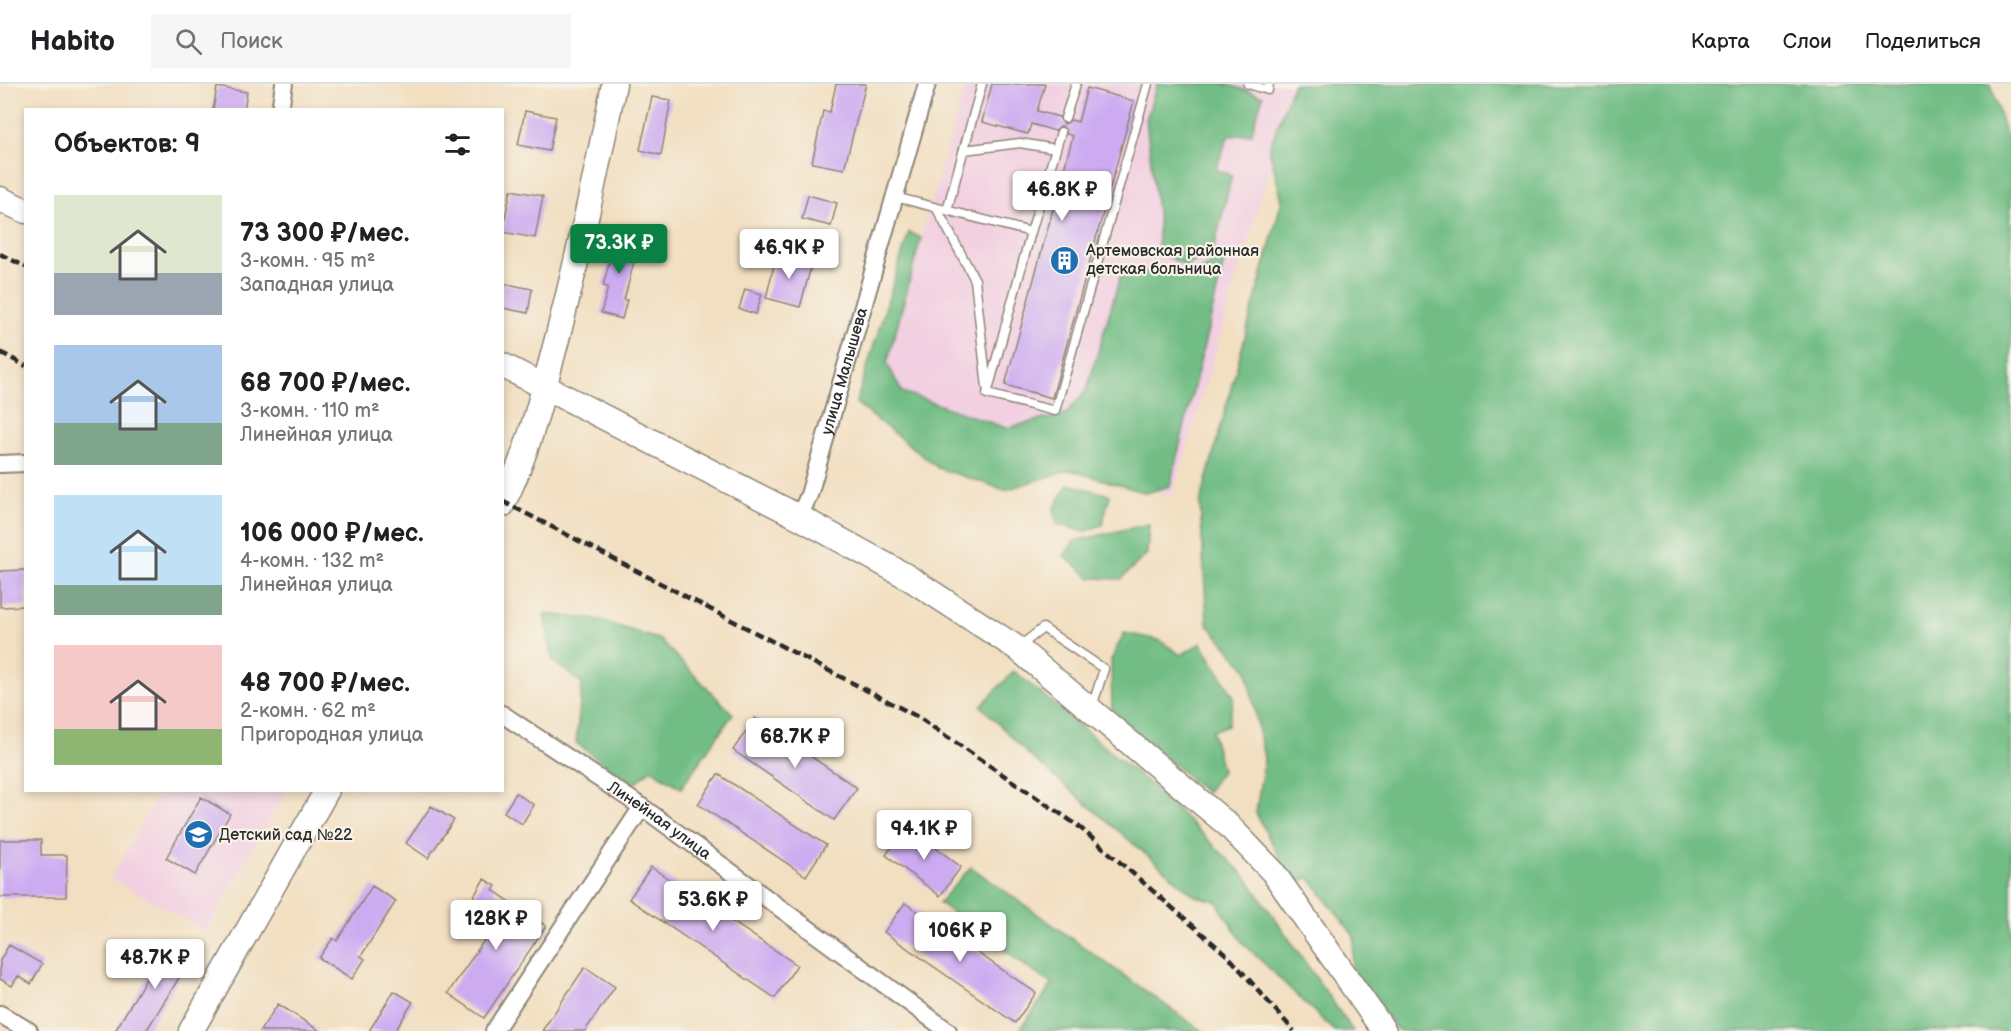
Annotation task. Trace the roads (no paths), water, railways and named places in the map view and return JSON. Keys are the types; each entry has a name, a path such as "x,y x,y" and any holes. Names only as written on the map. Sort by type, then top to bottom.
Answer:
{"main road":[{"path":"504,500 523,457 544,386 588,218 614,84"},
{"path":"0,199 24,210"},
{"path":"504,366 799,517 906,576 1017,648 1228,825 1273,872 1384,1031"},
{"path":"191,1031 326,792"}],"street":[{"path":"280,108 285,84"},
{"name":"улица Малышева","path":"799,517 809,495 927,84"},
{"path":"0,464 24,463"},
{"name":"Линейная улица","path":"504,715 642,807 948,1031"},
{"path":"494,1031 642,807"},
{"path":"0,1014 28,1031"}],"lane":[{"path":"982,84 964,150 942,209 975,280 987,394"},
{"path":"1065,118 1076,84"},
{"path":"987,394 1055,411 1148,84"},
{"path":"1248,84 1268,90 1269,84"},
{"path":"987,394 1061,132"},
{"path":"964,150 1020,143 1056,149"},
{"path":"894,197 1031,232"},
{"path":"1017,648 1043,628 1104,669 1091,708"}],"railway":[{"path":"0,254 24,266"},
{"path":"0,352 24,365"},
{"path":"504,502 918,717 1077,825 1229,957 1294,1031"}],"place":[{"name":"Артемовская районная детская больница","path":"1065,260"},
{"name":"Детский сад №22","path":"198,835"}]}
